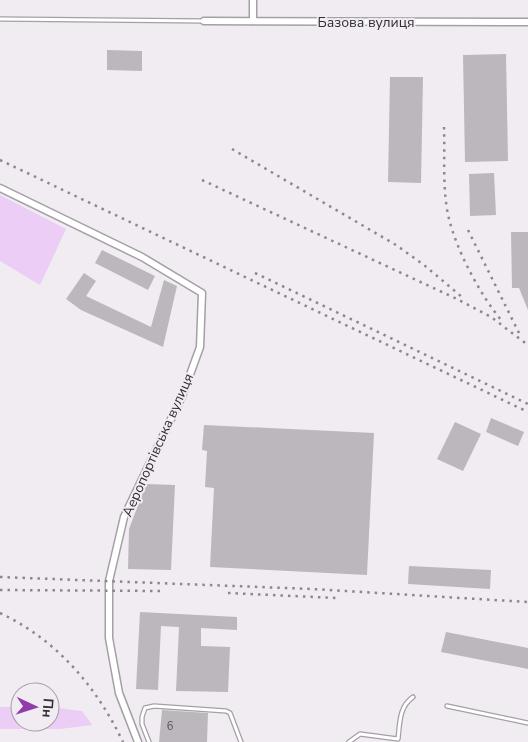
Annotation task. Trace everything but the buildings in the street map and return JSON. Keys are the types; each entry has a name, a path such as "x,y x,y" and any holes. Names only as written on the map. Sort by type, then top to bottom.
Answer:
{"street":[{"path":"253,0 254,21"},
{"name":"Базова вулиця","path":"204,21 528,22"},
{"name":"Аеропортівська вулиця","path":"0,188 142,258 202,293 200,347 183,394 124,517 110,581 109,638 119,693 138,742"}],"lane":[{"path":"0,19 204,21"},
{"path":"348,742 360,734 398,739 402,709 405,703 413,698"},
{"path":"149,742 142,717 145,708 154,706 226,711 230,713 241,742"},
{"path":"447,706 528,723"}],"shaded area":[{"path":"0,195 66,229 40,285 0,261"},
{"path":"0,707 10,707 10,729 0,729"},
{"path":"60,708 82,711 92,725 60,729"}],"railway":[{"path":"444,127 445,197 449,219 463,258 486,299 502,321"},
{"path":"232,149 396,245 424,265 462,297"},
{"path":"0,160 528,412"},
{"path":"202,180 457,299 491,317 528,345"},
{"path":"468,230 520,335"},
{"path":"255,273 528,404"},
{"path":"0,577 312,589 528,602"},
{"path":"0,590 161,591"},
{"path":"228,593 336,598"},
{"path":"0,613 21,624 39,637 73,667 100,702 123,742"}]}
